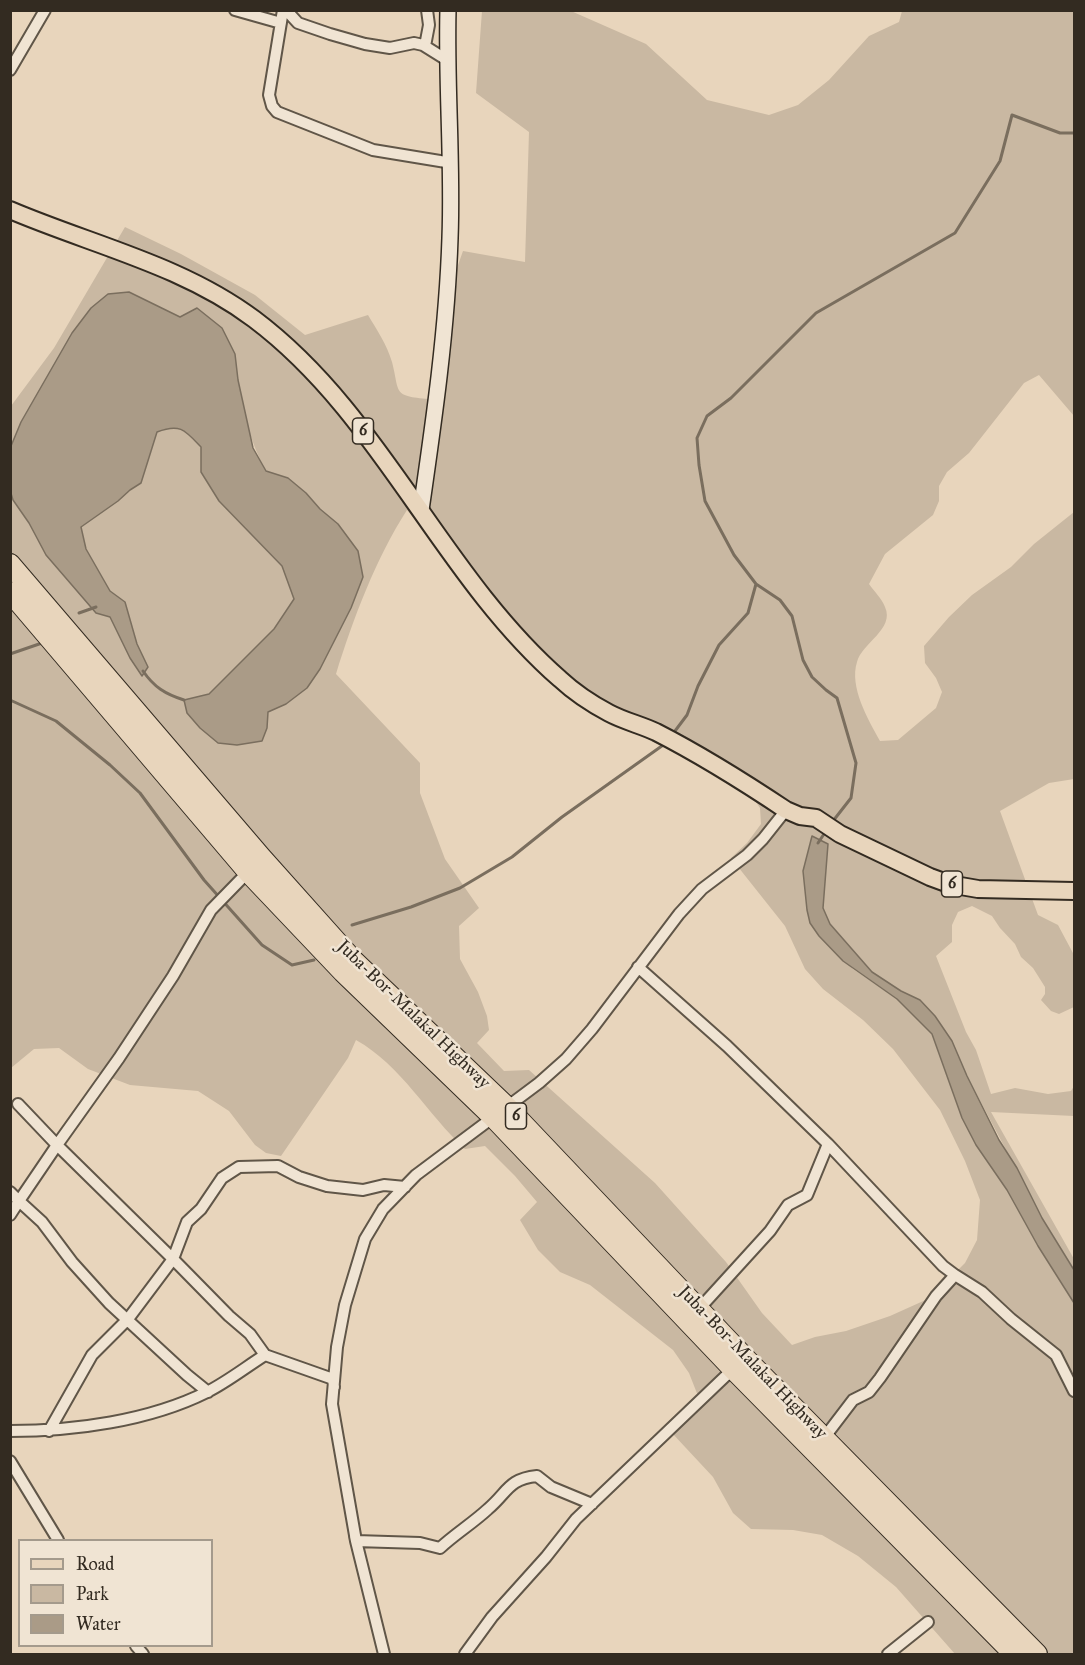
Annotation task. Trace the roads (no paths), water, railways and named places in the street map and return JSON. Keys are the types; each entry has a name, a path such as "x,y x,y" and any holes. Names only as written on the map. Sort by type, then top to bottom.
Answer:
{"highway":[{"name":"Juba-Bor-Malakal Highway","path":"10,564 261,857 354,961 500,1112 699,1309 1037,1654"},
{"name":"Juba-Bor-Malakal Highway","path":"10,592 248,872 343,972 500,1112 733,1370 1014,1654"}],"main road":[{"name":"6","path":"10,210 173,273 205,288 253,318 319,378 378,451 452,555 505,622 560,679 601,709 685,747 786,810 800,816 816,818 840,834 930,877 978,890 1074,891"}],"street":[{"path":"10,70 45,10"},
{"path":"235,10 281,23"},
{"path":"447,60 425,46 414,43 390,48 365,44 298,23 284,10 269,95 272,106 277,112 373,150 452,164"},
{"path":"425,46 429,25 427,10"},
{"path":"421,510 441,369 450,240 452,164 447,60 448,10"},
{"path":"356,1541 332,1404 336,1347 345,1305 365,1239 383,1209 405,1187 446,1151 539,1083 566,1059 592,1029 679,914 702,889 747,855 786,810"},
{"path":"10,1215 120,1058 173,976 211,910 248,872"},
{"path":"638,967 727,1046 828,1144 943,1266 982,1293 1056,1355 1074,1391"},
{"path":"18,1104 229,1316 250,1334 265,1355 333,1379 343,1487 384,1654"},
{"path":"699,1309 770,1232 788,1205 807,1195 828,1144"},
{"path":"50,1431 92,1355 128,1319 173,1259 187,1222 201,1209 222,1178 239,1167 279,1166 299,1177 327,1186 363,1190 384,1185 405,1187"},
{"path":"10,1192 42,1222 72,1262 109,1303 208,1392"},
{"path":"824,1438 853,1400 868,1392 874,1385 936,1296 955,1275"},
{"path":"10,1431 50,1431 155,1414 208,1392 265,1355"},
{"path":"465,1654 492,1617 546,1557 576,1519 733,1370"},
{"path":"10,1461 57,1539"},
{"path":"356,1541 420,1543 440,1548 489,1509 508,1487 522,1478 537,1476 551,1487 592,1504"},
{"path":"888,1654 928,1622"}],"water":[{"path":"129,292 180,317 197,308 222,328 235,354 238,380 253,448 266,471 288,478 306,493 338,524 358,551 363,577 351,608 320,669 307,688 286,704 268,712 267,728 262,741 237,745 218,743 187,713 184,700 209,694 274,629 294,599 282,566 219,501 201,472 201,447 191,436 177,428 157,432 141,483 81,527 86,549 110,591 125,602 137,644 148,667 142,676 130,658 110,617 96,613 46,555 29,523 13,500 10,490 11,446 21,422 72,333 91,308 108,294"},
{"path":"812,836 828,844 823,908 830,924 872,972 920,1000 935,1016 952,1041 999,1140 1074,1270 1074,1303 1038,1246 1007,1190 976,1145 962,1118 932,1034 897,999 843,961 810,923 803,871"}],"waterway":[{"path":"833,821 851,798 856,763 837,698 812,677 803,660 792,616 780,600 756,584 734,555 705,501 697,438 707,416 731,398 816,313 955,233 1000,161 1012,115 1060,133 1074,133"},
{"path":"672,735 687,715 698,686 719,645 748,613 756,584"},
{"path":"79,613 96,607"},
{"path":"10,654 42,643"},
{"path":"143,671 160,689 184,700"},
{"path":"10,700 56,721 140,793 204,880 262,945 292,965 314,960"},
{"path":"352,925 411,907 460,888 512,857 562,817 666,743"},
{"path":"818,843 826,831"}]}
